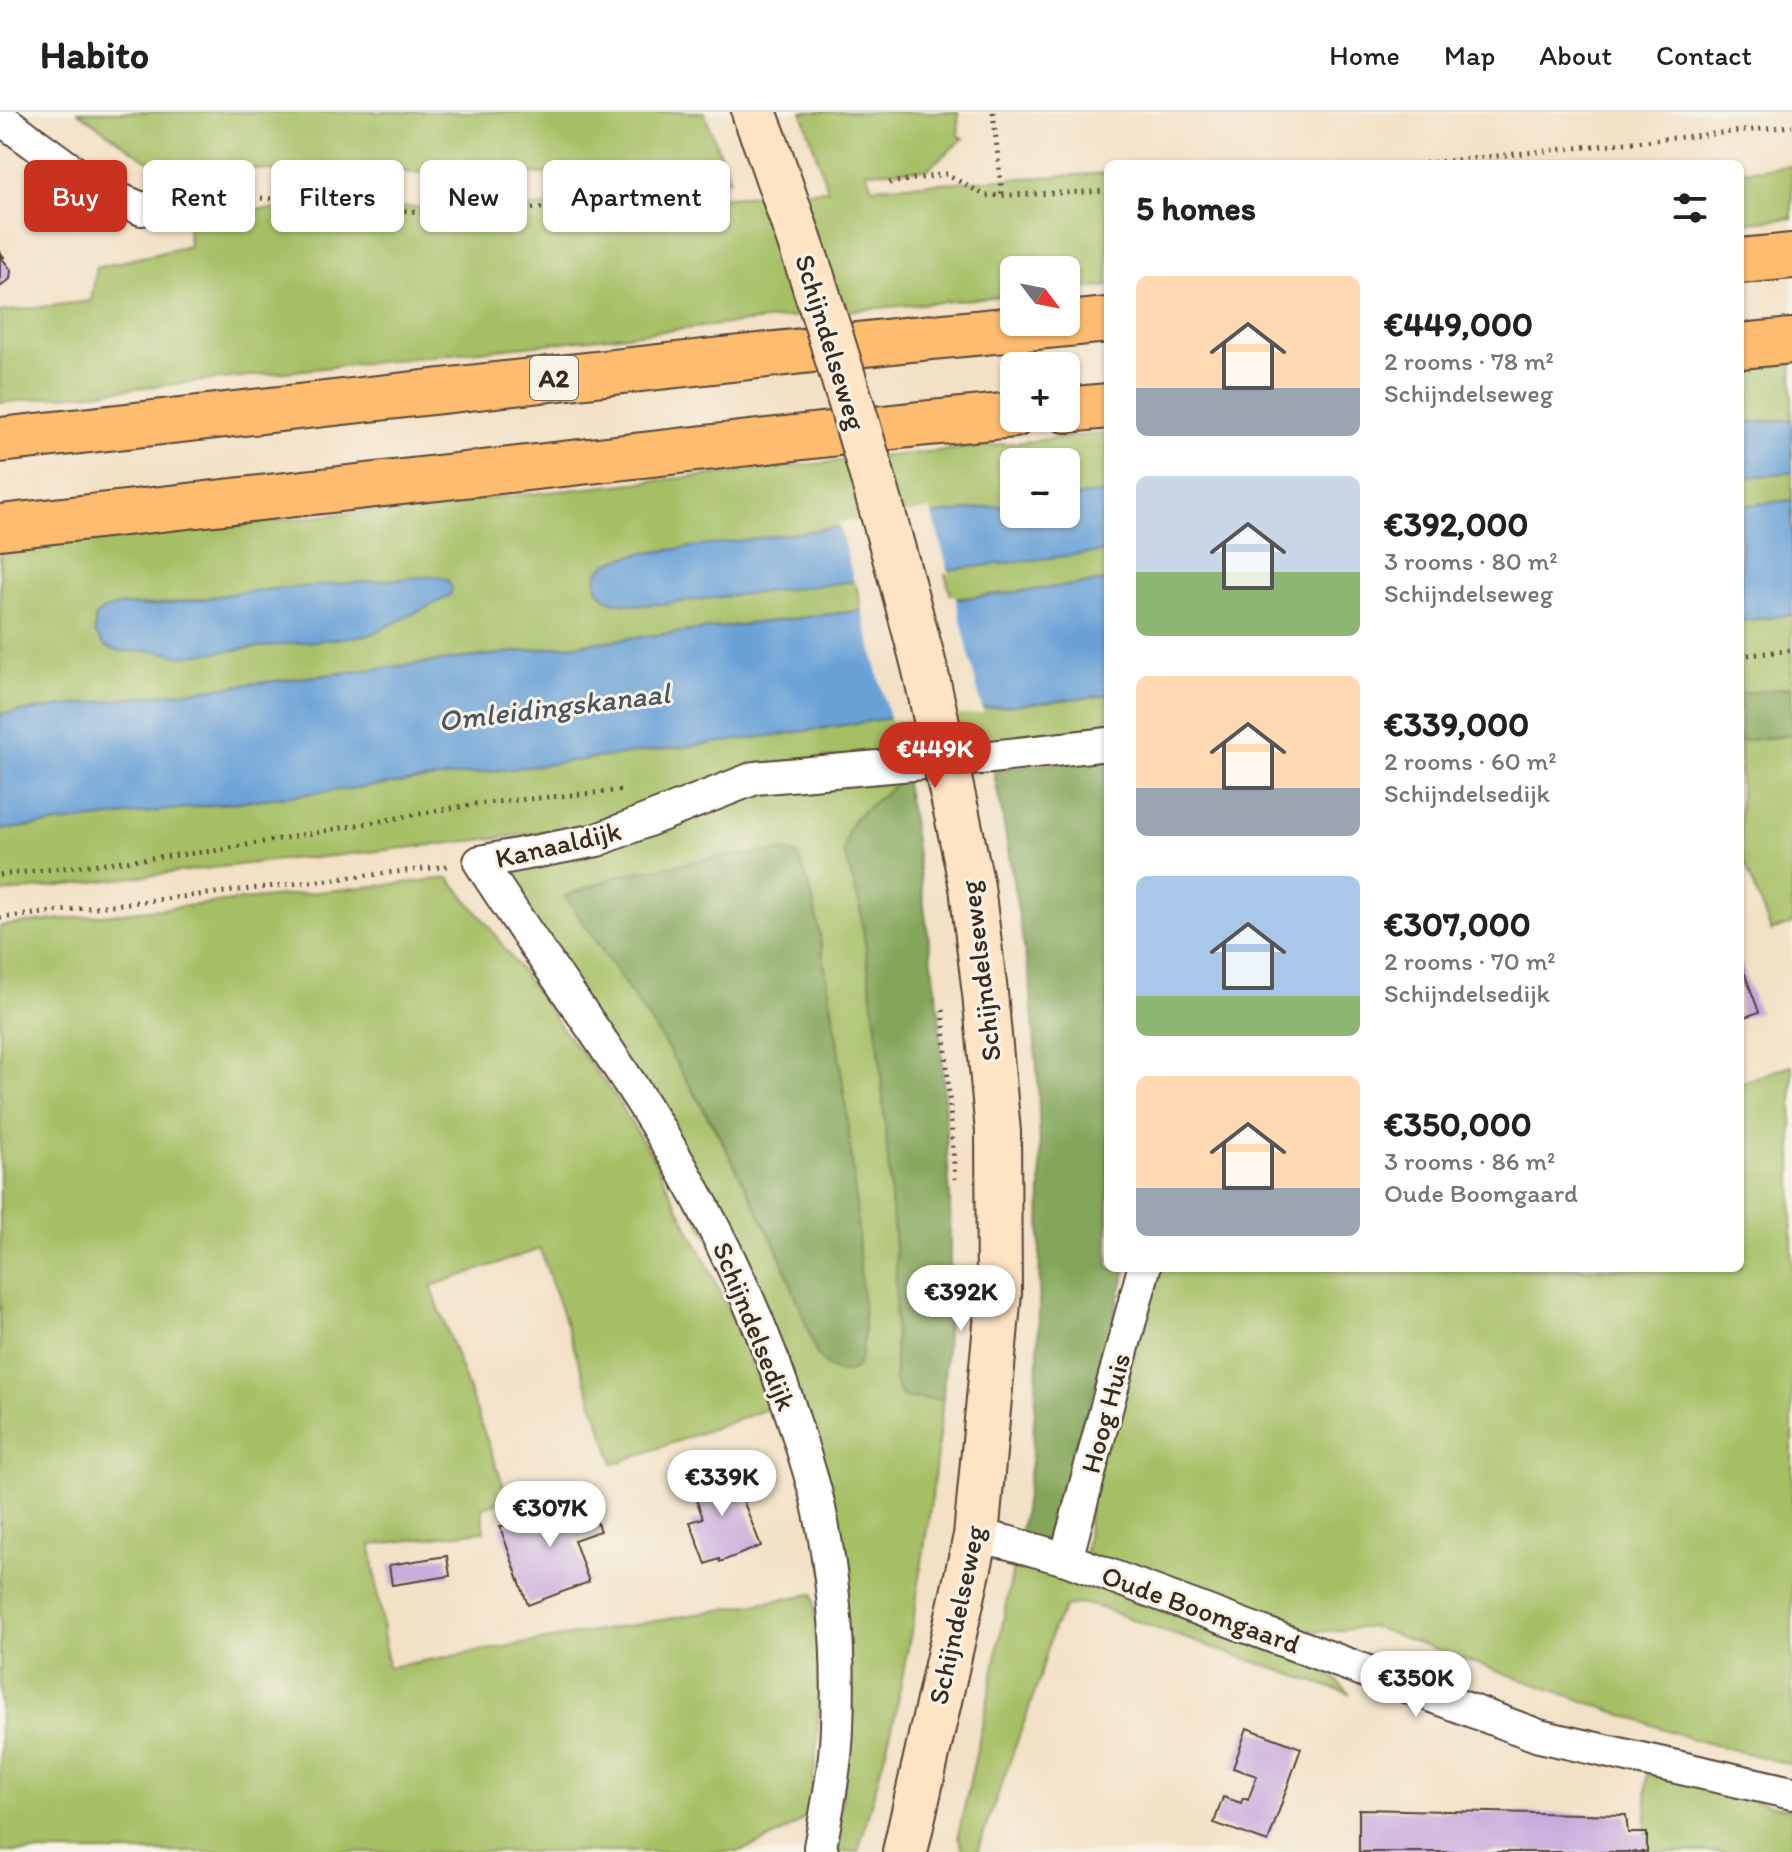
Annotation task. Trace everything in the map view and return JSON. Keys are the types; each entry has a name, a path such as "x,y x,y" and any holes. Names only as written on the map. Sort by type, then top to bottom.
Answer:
{"highway":[{"path":"1744,261 1792,256"},
{"name":"A2","path":"0,440 870,343 1104,320"},
{"path":"1744,346 1792,341"},
{"path":"1080,409 1104,406"},
{"path":"0,527 1000,416"}],"main road":[{"name":"Schijndelseweg","path":"754,112 847,388 922,657 972,887 998,1132 999,1293 976,1536 905,1852"}],"street":[{"path":"0,118 101,192 143,209"},
{"name":"Kanaaldijk","path":"480,862 597,840 755,778 1104,744"},
{"name":"Schijndelsedijk","path":"480,862 658,1127 710,1219 786,1393 817,1498 832,1587 837,1652 837,1730 820,1847 822,1852"},
{"name":"Hoog Huis","path":"1066,1559 1143,1272"},
{"name":"Oude Boomgaard","path":"976,1536 1066,1559 1539,1736 1792,1793"}],"path":[{"path":"993,112 1002,195"},
{"path":"1456,160 1792,126"},
{"path":"889,183 946,174 986,196 1104,191"},
{"path":"255,197 455,215 543,208"},
{"path":"1744,656 1792,650"},
{"path":"0,875 213,851 475,804 631,790"},
{"name":"Kanaaldijk","path":"0,918 480,862"},
{"name":"Schijndelseweg","path":"942,1002 956,1193"}],"green space":[{"path":"78,112 704,112 722,160 543,160 543,174 527,174 527,160 420,160 420,172 404,172 404,160 271,160 271,170 255,169 255,160 146,160"},
{"path":"802,112 958,112 959,137 964,138 927,169 866,172 872,187 1104,173 1104,286 1080,289 1080,256 1000,256 1000,296 0,403 0,312 91,301 95,268 189,246 188,232 255,232 255,209 271,209 271,232 404,232 404,207 420,207 420,232 527,232 527,207 543,206 543,232 730,232 730,197 828,190"},
{"path":"1792,166 1792,218 1744,223 1744,171"},
{"path":"1792,364 1792,419 1744,424 1744,369"},
{"path":"1104,433 1104,493 1080,496 1080,448 1000,448 1000,506 639,554 616,560 597,575 596,582 601,594 626,604 662,604 855,581 862,610 0,714 0,550","holes":["332,585 181,656 159,651 119,651 121,605"]},
{"path":"1792,472 1792,500 1744,506 1744,478"},
{"path":"1104,551 1104,581 952,599 944,570"},
{"path":"1792,615 1792,687 1744,693 1744,621"},
{"path":"1792,687 1792,735 1744,741 1744,693"},
{"path":"1104,695 1104,730 750,765 710,778 595,827 0,893 0,830 399,783 890,718"},
{"path":"1792,735 1792,924 1771,931 1744,860 1744,741"},
{"path":"1104,758 1104,1272 1126,1272 1088,1412 1066,1528 1056,1553 1019,1544 1032,1454 1038,1361 1041,1183 1038,1080 1030,984 993,769"},
{"path":"904,777 844,851 860,906 879,1048 896,1260 895,1380 907,1398 943,1399 915,1610 894,1720 858,1852 836,1852 848,1742 799,1401 521,901 517,885 519,869 739,796 781,788","holes":["804,871 815,913 838,1040 817,1355 789,1277 765,1224 722,1142 660,1036"]},
{"path":"904,777 939,1012 950,1200 950,1279 943,1399 907,1398 899,1393 895,1380 896,1260 879,1048 860,906 844,851 848,830 855,818"},
{"path":"785,851 797,855 812,898 848,1120 864,1319 860,1357 856,1369 848,1372 837,1372 817,1355 778,1251 720,1136 660,1036 565,896 621,875 725,856"},
{"path":"449,878 488,925 613,1093 652,1156 737,1328 767,1409 614,1464 540,1249 431,1286 508,1498 482,1508 484,1531 371,1545 388,1667 813,1594 818,1638 819,1705 810,1809 789,1829 737,1852 0,1852 0,926"},
{"path":"1792,1065 1792,1765 1692,1739 1373,1627 1318,1632 1199,1592 1085,1559 1091,1490 1147,1272 1744,1272 1744,1082"},
{"path":"1013,1568 1083,1579 1302,1646 1350,1694 1101,1608 1080,1603 1065,1607 1053,1628 1039,1681 977,1852 964,1852 958,1836"},
{"path":"1647,1773 1792,1810 1792,1852 1645,1852"}],"water":[{"path":"1792,419 1792,472 1744,478 1744,424"},
{"path":"1104,493 1104,551 662,604 620,603 602,595 596,583 599,570 618,559 1000,506 1000,528 1080,528 1080,496"},
{"path":"1792,500 1792,615 1744,621 1744,506"},
{"path":"435,576 447,579 452,588 450,595 369,635 181,656 159,651 119,651 106,647 95,633 95,618 101,611 121,605 149,606 240,592"},
{"name":"Omleidingskanaal","path":"1104,581 1104,695 890,718 399,783 0,830 0,714"}],"pier":[{"path":"931,510 949,573 855,585 838,522"},
{"path":"955,595 983,713 890,722 861,606"}],"building":[{"path":"0,252 11,270 10,279 0,287"},
{"path":"1744,972 1759,1012 1744,1018"},
{"path":"730,1467 761,1546 720,1562 719,1559 706,1564 690,1522 703,1518 690,1483"},
{"path":"586,1495 600,1531 574,1540 589,1582 528,1605 500,1527"},
{"path":"447,1556 450,1576 392,1585 389,1565"},
{"path":"1247,1728 1301,1748 1268,1842 1214,1823 1223,1797 1241,1803 1243,1798 1248,1800 1257,1776 1233,1768"},
{"path":"1359,1809 1626,1815 1628,1833 1647,1833 1647,1852 1359,1852"}]}
